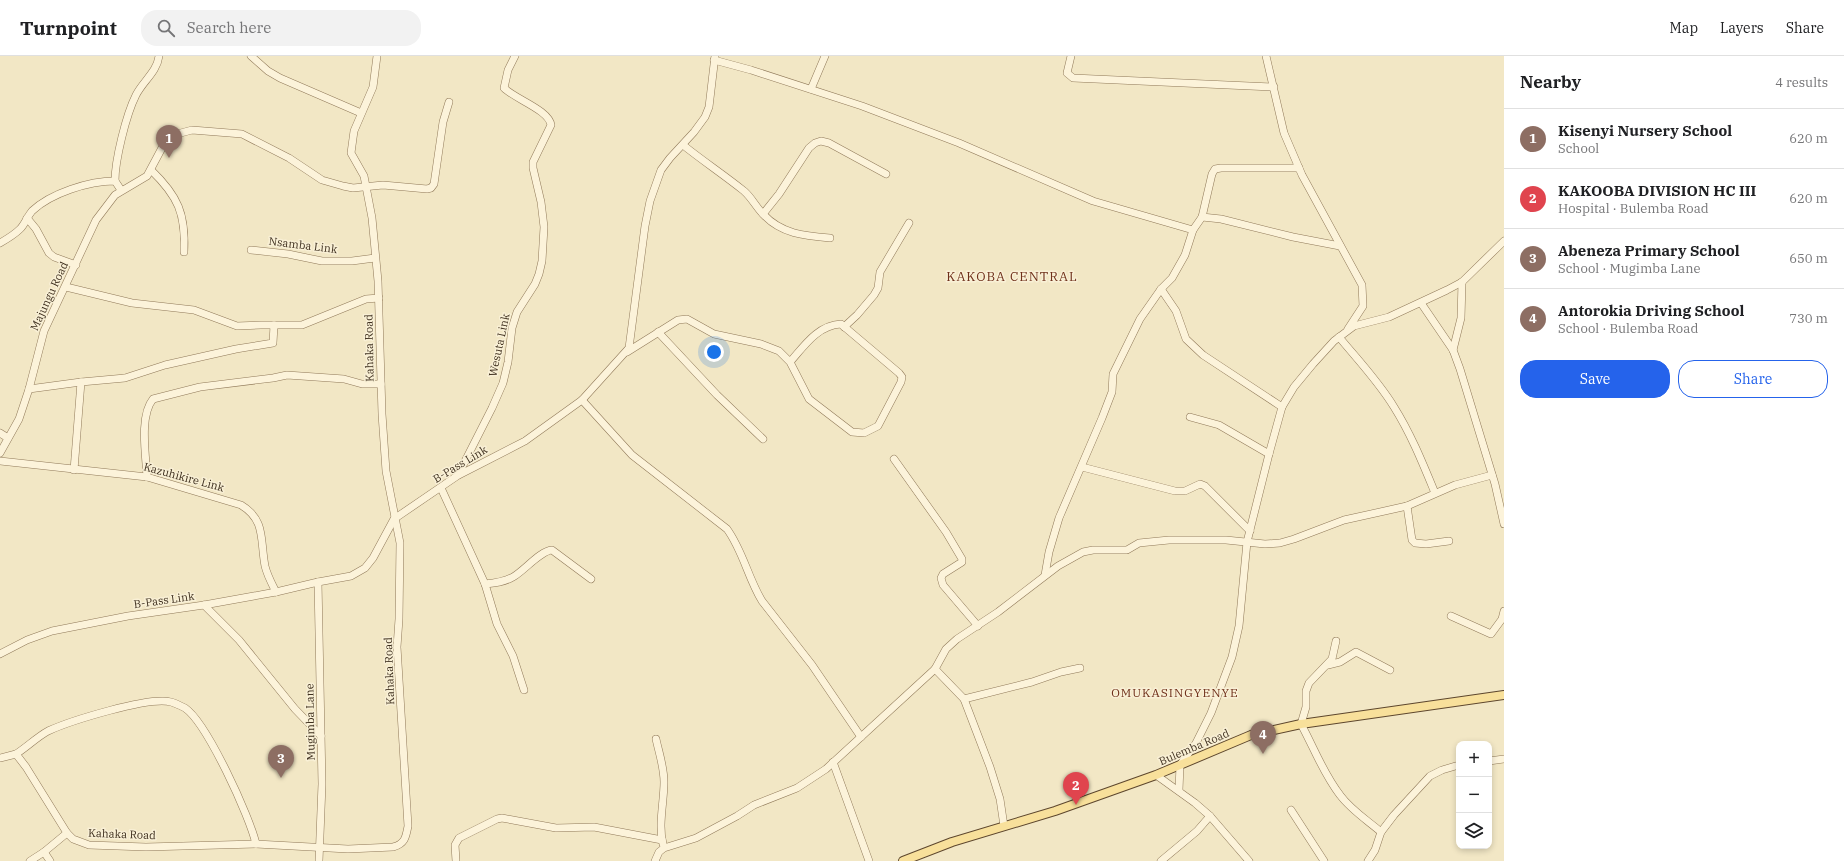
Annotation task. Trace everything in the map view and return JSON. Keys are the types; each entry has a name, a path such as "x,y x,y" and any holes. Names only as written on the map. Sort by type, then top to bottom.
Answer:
{"main road":[{"name":"Bulemba Road","path":"902,861 952,842 1156,775 1251,735 1301,724 1504,695"}],"street":[{"path":"121,190 115,181 119,152 136,95 145,80 155,70 159,56"},
{"path":"251,56 268,71 280,78 361,113"},
{"name":"Kahaka Road","path":"16,754 67,833 74,839 89,845 146,847 256,844 348,849 393,847 400,845 406,838 408,826 397,647 400,543 398,530 394,519 386,471 381,384 379,298 372,218 364,176 351,153 354,131 373,87 377,56"},
{"name":"Wesuta Link","path":"457,476 492,408 503,383 508,362 512,328 517,312 535,284 542,261 544,227 541,202 533,162 551,125 548,117 542,112 504,88 508,70 516,56"},
{"path":"811,88 825,56"},
{"path":"1071,56 1067,73 1073,78 1274,87"},
{"path":"1266,56 1284,133 1300,168 1340,246 1362,285 1364,293 1363,306 1342,336"},
{"path":"714,58 811,88 959,143 1094,201 1193,230"},
{"name":"B-Pass Link","path":"0,654 27,640 52,631 128,616 204,605 276,592 351,576 365,568 376,552 394,519 457,476 525,441 582,400 626,352 631,339 645,226 650,201 660,170 683,145 705,117 709,107 714,58"},
{"path":"184,252 184,227 178,206 167,185 151,170 163,146 169,139 177,134 192,130 232,132 247,137 278,152 322,180 353,188 367,186 432,188 434,184 443,122 449,102"},
{"path":"763,214 779,194 800,160 815,143 821,141 829,143 886,174"},
{"path":"683,145 746,193 763,214 775,224 800,236 830,238"},
{"path":"1045,575 1049,552 1059,518 1082,467 1112,392 1113,374 1140,319 1161,289 1172,278 1185,255 1193,230 1202,217 1212,174 1215,169 1300,168"},
{"name":"Majungu Road","path":"0,453 19,419 29,389 44,331 96,220 106,206 121,190 140,180 151,170"},
{"path":"0,243 20,230 27,218 39,207 74,188 94,182 115,181"},
{"path":"1202,217 1221,219 1293,237 1340,246"},
{"path":"27,218 36,229 49,253 54,257 76,265"},
{"path":"844,327 857,315 878,288 880,272 909,223"},
{"path":"1179,790 1180,765 1196,743 1210,713 1232,657 1239,626 1247,542 1268,454 1282,407 1305,374 1342,336 1358,324 1389,317 1421,303 1462,282 1501,248 1504,241"},
{"name":"Nsamba Link","path":"251,250 288,254 322,261 352,261 375,258"},
{"path":"1453,350 1461,318 1462,282"},
{"path":"66,286 132,303 194,310 237,326 302,325 366,299 379,298"},
{"path":"1161,289 1176,311 1186,339 1198,350 1282,407"},
{"path":"1421,303 1453,350 1471,401 1504,524"},
{"path":"626,352 678,320 687,319 714,334 772,347 786,356 804,391 814,403 852,432 864,432 872,430 878,426 901,382 902,377 841,324 824,329 810,338 790,362"},
{"path":"29,389 125,378 165,365 236,349 273,343 274,325"},
{"path":"658,332 717,395 763,439"},
{"path":"1342,336 1394,406 1411,438 1435,493"},
{"path":"147,477 144,426 150,402 153,399 200,386 273,378 287,375 344,379 362,384 381,384"},
{"path":"74,470 81,382"},
{"path":"582,400 632,455 728,529 737,542 756,592 812,666 862,736"},
{"path":"1190,417 1219,425 1268,454"},
{"path":"0,433 8,438"},
{"path":"894,459 946,532 962,559 962,562 943,574 941,581 978,626"},
{"name":"Kazuhikire Link","path":"0,462 147,477 241,505 251,511 256,518 260,530 266,570 276,592"},
{"path":"1082,467 1175,491 1186,491 1200,484 1205,486 1250,531"},
{"path":"655,861 659,852 664,848 696,838 754,805 797,788 809,781 833,762 935,669 946,649 957,639 1034,586 1045,575 1073,556 1093,550 1127,550 1139,543 1169,540 1226,540 1265,544 1280,543 1294,540 1344,520 1407,506 1455,485 1492,475"},
{"path":"441,488 485,584 497,624 513,656 524,690"},
{"path":"1407,506 1412,540 1415,543 1426,544 1449,541"},
{"path":"485,584 508,580 545,553 552,550 590,579"},
{"name":"Mugimba Lane","path":"318,582 322,784 319,861"},
{"path":"204,605 239,640 295,709 321,736"},
{"path":"1451,616 1491,634 1502,618 1504,611"},
{"path":"1336,641 1333,655 1328,665 1309,683 1306,691 1306,707 1301,724 1323,769 1340,796 1381,832"},
{"path":"1328,665 1340,662 1356,652 1390,670"},
{"path":"964,699 1027,684 1061,672 1080,668"},
{"path":"935,669 964,699 990,767 1000,799 1004,826"},
{"path":"0,758 16,754 47,732 64,724 141,703 157,700 172,702 186,708 200,725 227,773 253,829 256,844"},
{"path":"656,739 664,781 662,840 664,848"},
{"path":"1492,761 1504,759"},
{"path":"833,762 869,861"},
{"path":"1368,861 1375,850 1381,832 1394,815 1430,776 1442,770 1456,766"},
{"path":"1156,775 1179,790 1210,816 1249,861"},
{"path":"1291,810 1324,861"},
{"path":"1161,861 1196,831 1210,816"},
{"path":"456,861 455,845 459,838 497,819 556,828 594,827 662,840"},
{"path":"30,861 44,852 67,833"},
{"path":"44,852 50,861"}],"place":[{"name":"Kisenyi Nursery School","path":"169,158"},
{"name":"Antorokia Driving School","path":"1263,754"},
{"name":"Abeneza Primary School","path":"281,778"},
{"name":"KAKOOBA DIVISION HC III","path":"1076,805"}],"district":[{"name":"KAKOBA CENTRAL","path":"1012,276"},
{"name":"OMUKASINGYENYE","path":"1175,692"}]}
